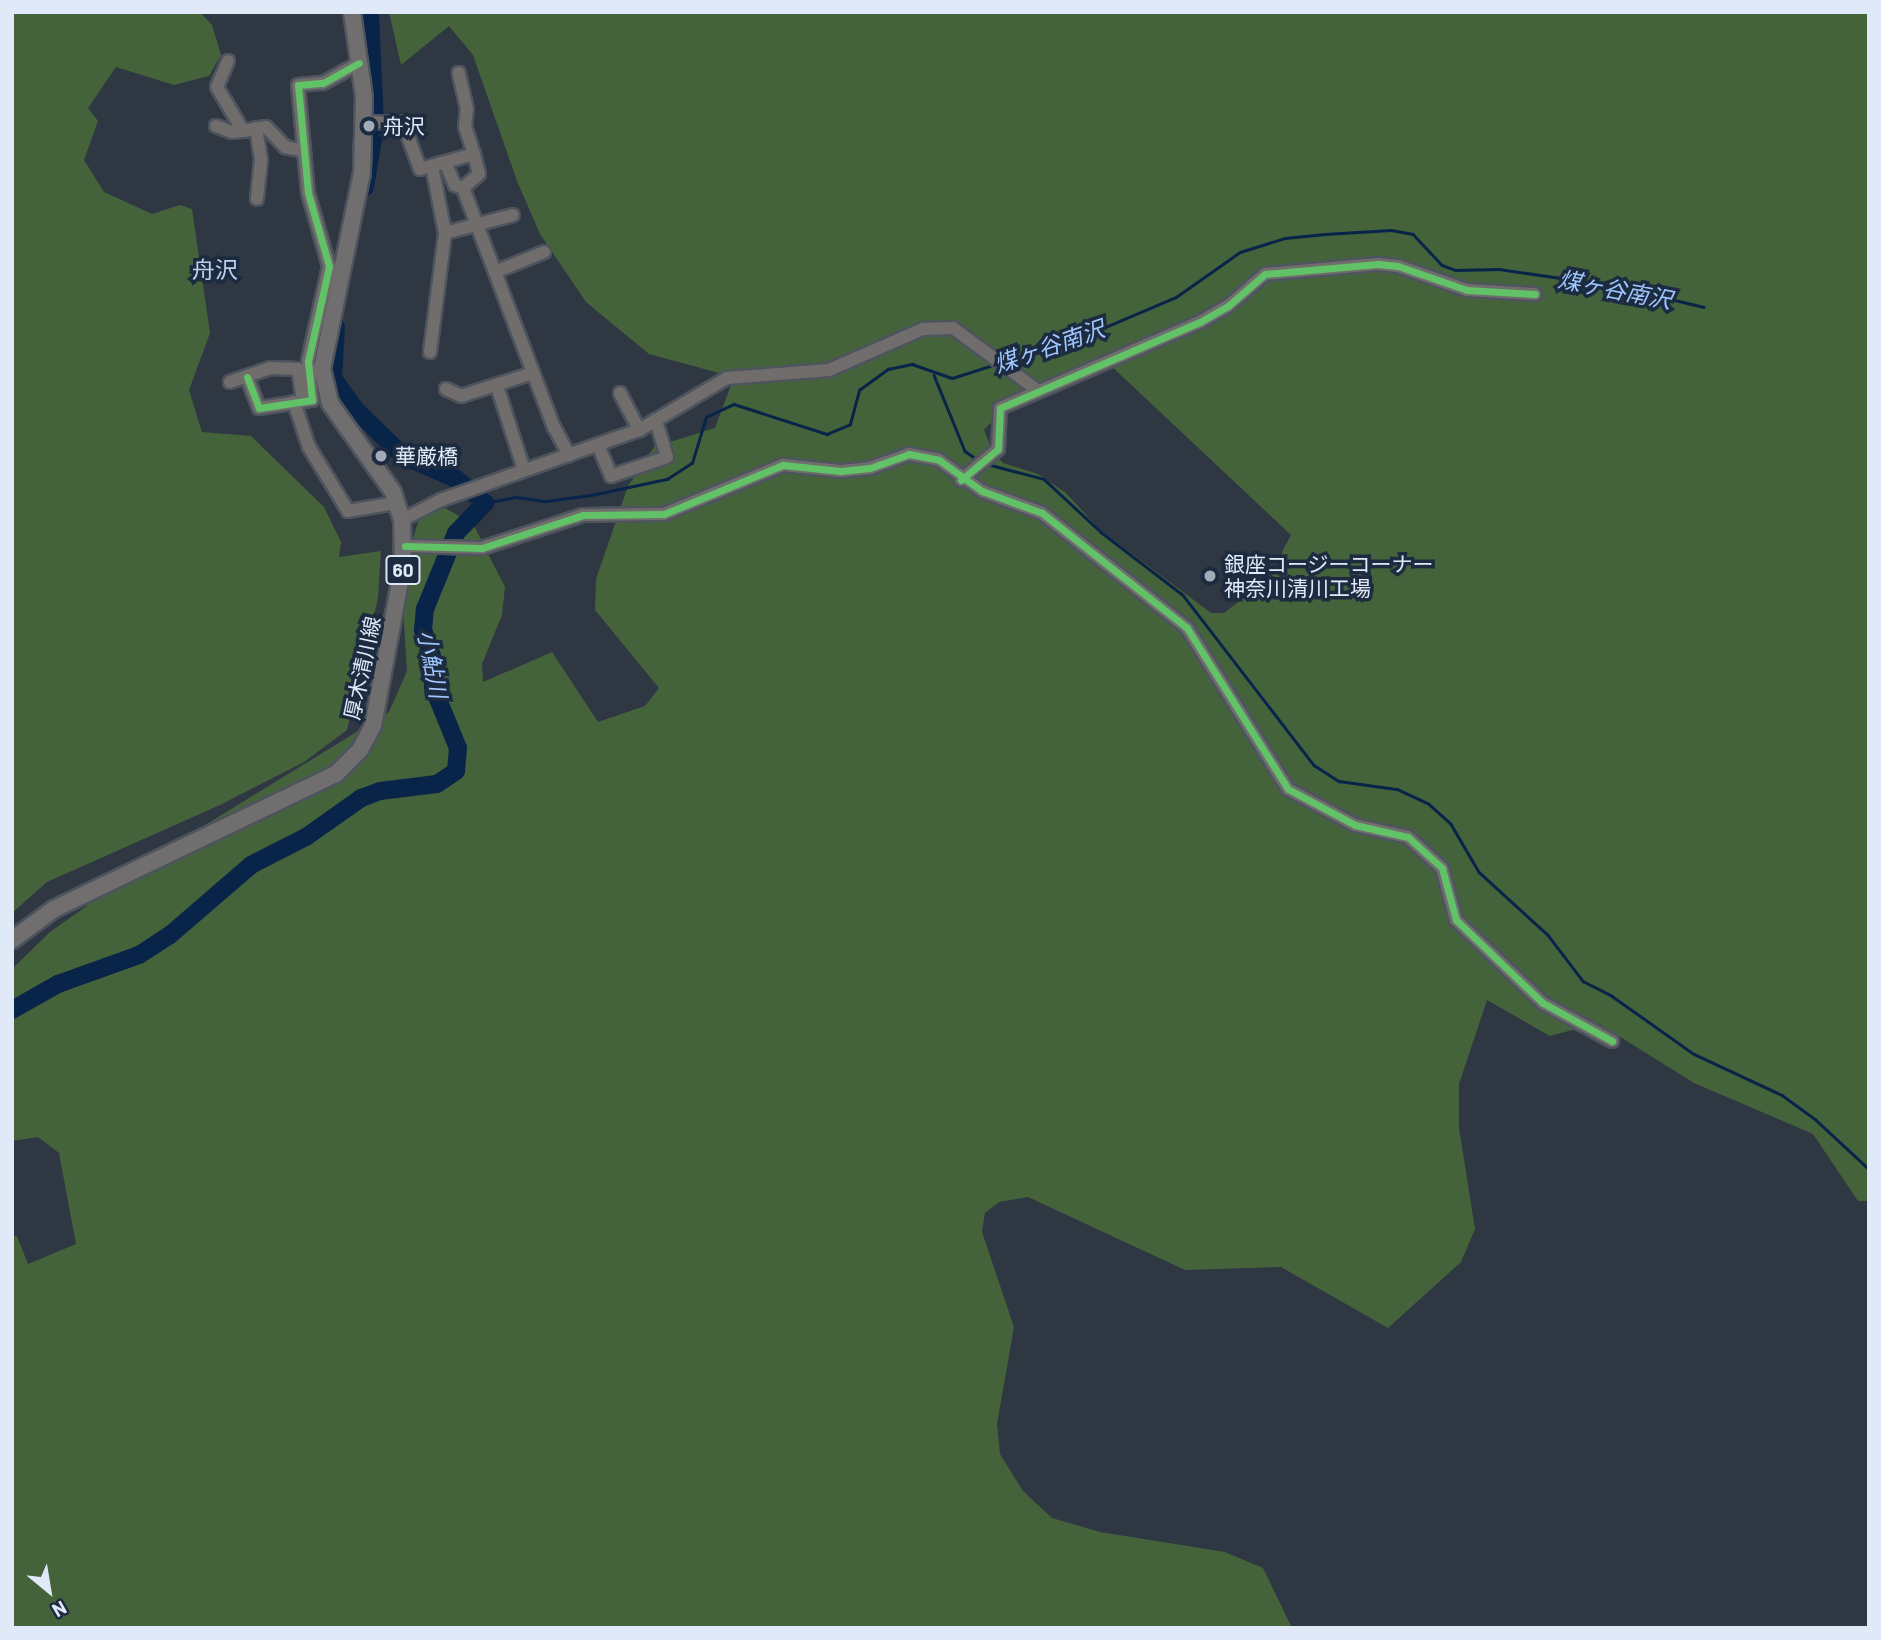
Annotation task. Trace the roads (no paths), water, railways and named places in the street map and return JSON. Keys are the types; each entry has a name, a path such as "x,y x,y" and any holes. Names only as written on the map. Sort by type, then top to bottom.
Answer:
{"main road":[{"name":"厚木清川線","path":"12,940 54,909 302,795 352,761 368,738 377,712 405,546 402,520 396,503 330,403 318,343 358,199 368,123 352,12"}],"street":[{"path":"228,61 217,87 250,130 261,160 257,199"},
{"path":"247,377 259,408 312,400 308,361 318,343 329,266 302,150 298,85 323,83 359,64"},
{"path":"459,73 467,109 464,127 479,174 463,188"},
{"path":"368,123 403,123 420,169 474,154"},
{"path":"216,125 232,132 266,127 285,148 302,150"},
{"path":"439,164 455,185 463,188 533,373 569,455"},
{"path":"430,352 445,233 439,164"},
{"path":"445,233 479,227 513,215"},
{"path":"495,272 544,252"},
{"path":"961,480 998,449 1000,408 1200,321 1228,306 1265,274 1378,264 1398,266 1467,290 1535,294"},
{"path":"402,520 441,500 639,430 727,378 829,370 923,329 953,328 1037,390"},
{"path":"230,382 270,368 298,369 298,402 309,447 348,511 396,503"},
{"path":"446,388 461,396 533,373"},
{"path":"497,386 519,472"},
{"path":"620,393 639,430"},
{"path":"598,445 611,476 667,457 656,421"},
{"path":"405,546 474,548 583,516 664,514 783,465 850,471 922,454 939,460 961,480 1042,513 1187,628 1288,789 1354,825 1408,837 1442,868 1456,920 1544,1003 1612,1041"}],"waterway":[{"name":"小鮎川","path":"365,187 375,127 370,12"},
{"name":"煤ヶ谷南沢","path":"1006,360 1054,349 1176,297 1240,252 1285,238 1325,234 1391,230 1413,234 1442,265 1456,270 1499,269 1616,286 1704,307"},
{"name":"小鮎川","path":"12,1010 58,984 139,955 170,935 251,865 306,837 361,798 380,791 437,784 456,771 458,748 433,687 432,656 423,630 425,609 456,533 485,503 456,479 402,455 356,410 333,378 336,327"},
{"name":"煤ヶ谷南沢","path":"485,503 516,497 546,501 591,495 667,479 692,463 706,417 734,404 827,434 850,424 859,390 888,369 912,364 952,378 993,365"},
{"path":"934,375 965,451 978,460"},
{"path":"987,464 1044,479 1101,532 1183,595 1314,765 1339,781 1397,789 1429,804 1451,824 1479,872 1548,935 1583,981 1612,996 1694,1054 1782,1095 1815,1119 1869,1169"}],"place":[{"name":"舟沢","path":"369,126"},
{"name":"華厳橋","path":"381,456"},
{"name":"銀座コージーコーナー 神奈川清川工場","path":"1210,576"}],"district":[{"name":"舟沢","path":"215,269"}]}
